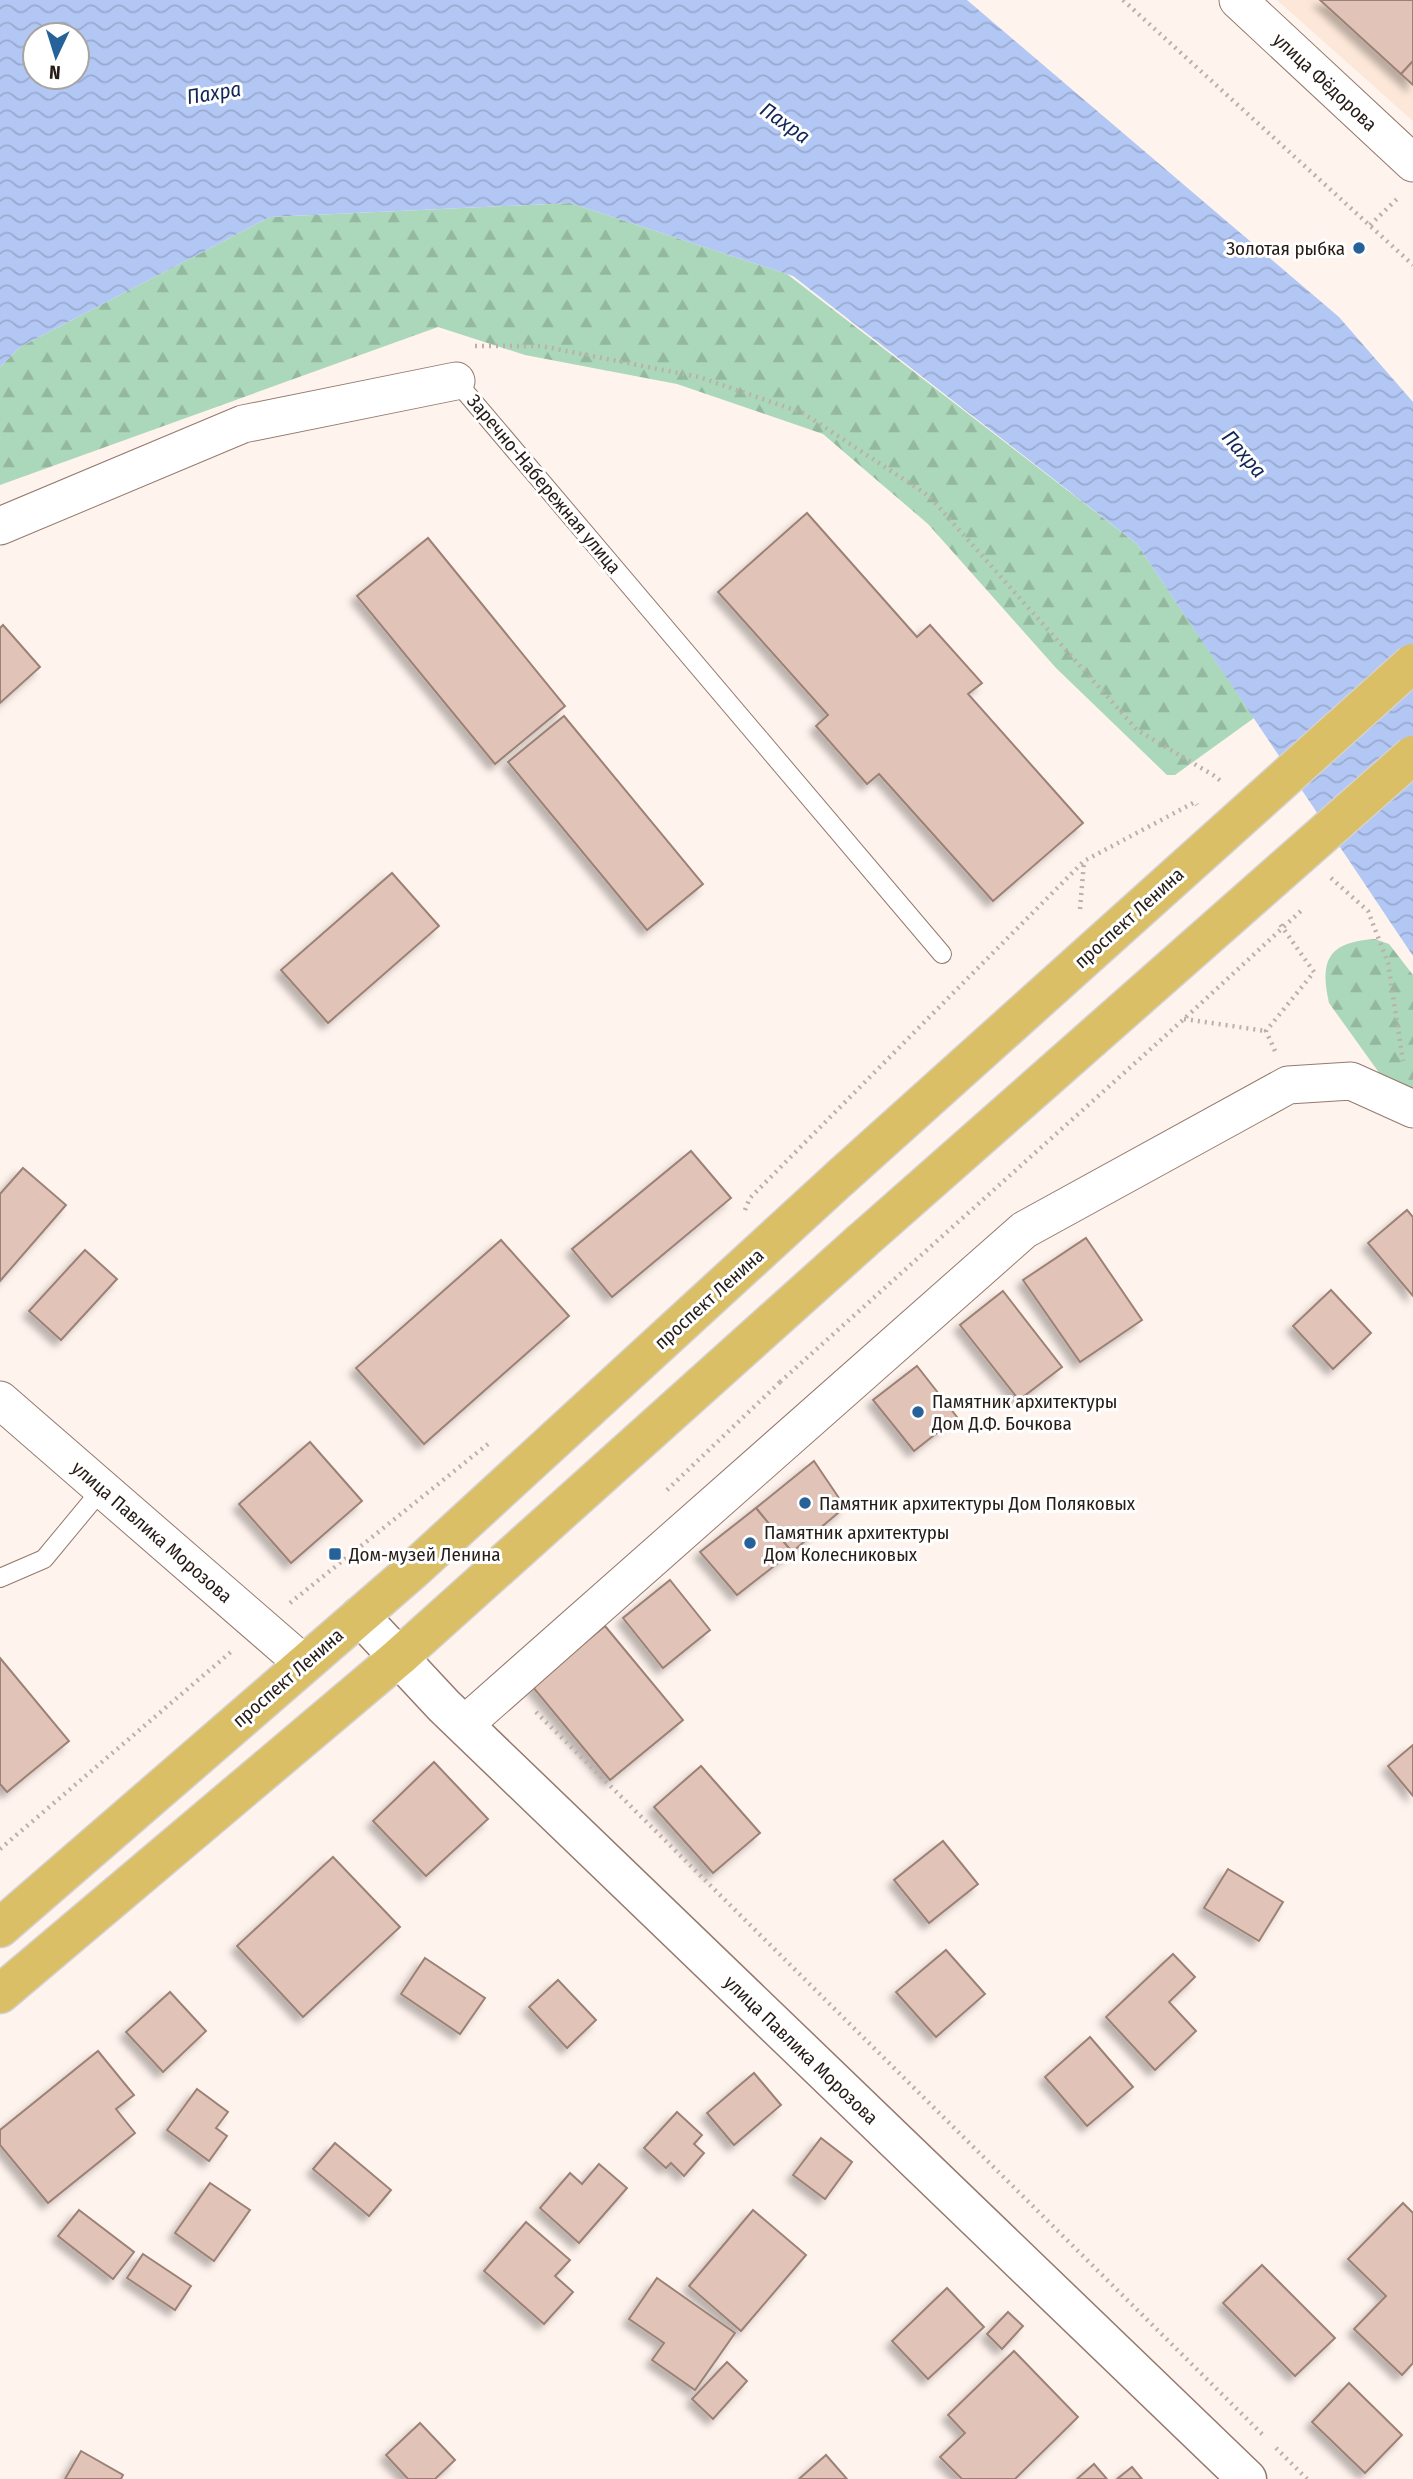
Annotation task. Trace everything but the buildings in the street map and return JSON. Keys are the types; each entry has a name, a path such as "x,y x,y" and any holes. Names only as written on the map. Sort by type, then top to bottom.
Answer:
{"main road":[{"name":"проспект Ленина","path":"0,1928 423,1561 840,1178 1413,663"},
{"path":"0,1994 399,1657 861,1242 1413,755"}],"street":[{"name":"улица Фёдорова","path":"1238,0 1409,178"},
{"name":"Заречно-Набережная улица","path":"0,526 243,424 456,381"},
{"path":"464,1725 1024,1230 1208,1126 1288,1085 1351,1081 1412,1108"},
{"name":"улица Павлика Морозова","path":"0,1400 303,1664"},
{"name":"улица Павлика Морозова","path":"360,1616 464,1725 1247,2479"}],"lane":[{"name":"Заречно-Набережная улица","path":"456,381 942,954"},
{"path":"0,1578 44,1559 102,1489"}],"path":[{"path":"1123,0 1413,265"},
{"path":"1370,225 1409,178"},
{"path":"470,346 541,346 699,377 803,413 929,496 1137,730 1223,783"},
{"path":"1080,920 1084,861"},
{"path":"1333,881 1343,872"},
{"path":"1328,876 1368,911 1388,963 1412,1108"},
{"path":"780,1382 1313,900"},
{"path":"1184,1019 1266,1031"},
{"path":"0,1849 261,1627"},
{"path":"509,1684 1307,2479"}],"shaded area":[{"path":"1277,0 1413,0 1413,121"}],"green space":[{"path":"570,203 787,274 1137,544 1254,718 1175,775 1167,775 1056,668 928,524 823,434 677,384 525,355 438,327 0,485 0,367 20,347 270,217"},
{"path":"1375,939 1389,944 1413,975 1413,1120 1329,1003 1326,975 1331,956 1347,944"}],"water":[{"name":"Пахра","path":"0,0 967,0 1339,317 1413,402 1413,956 1137,544 793,276 570,203 270,217 20,347 0,367"}],"place":[{"name":"Золотая рыбка","path":"1359,248"},
{"name":"Памятник архитектуры Дом Д.Ф. Бочкова","path":"918,1412"},
{"name":"Памятник архитектуры Дом Поляковых","path":"805,1503"},
{"name":"Памятник архитектуры Дом Колесниковых","path":"750,1543"},
{"name":"Дом-музей Ленина","path":"335,1554"}]}
